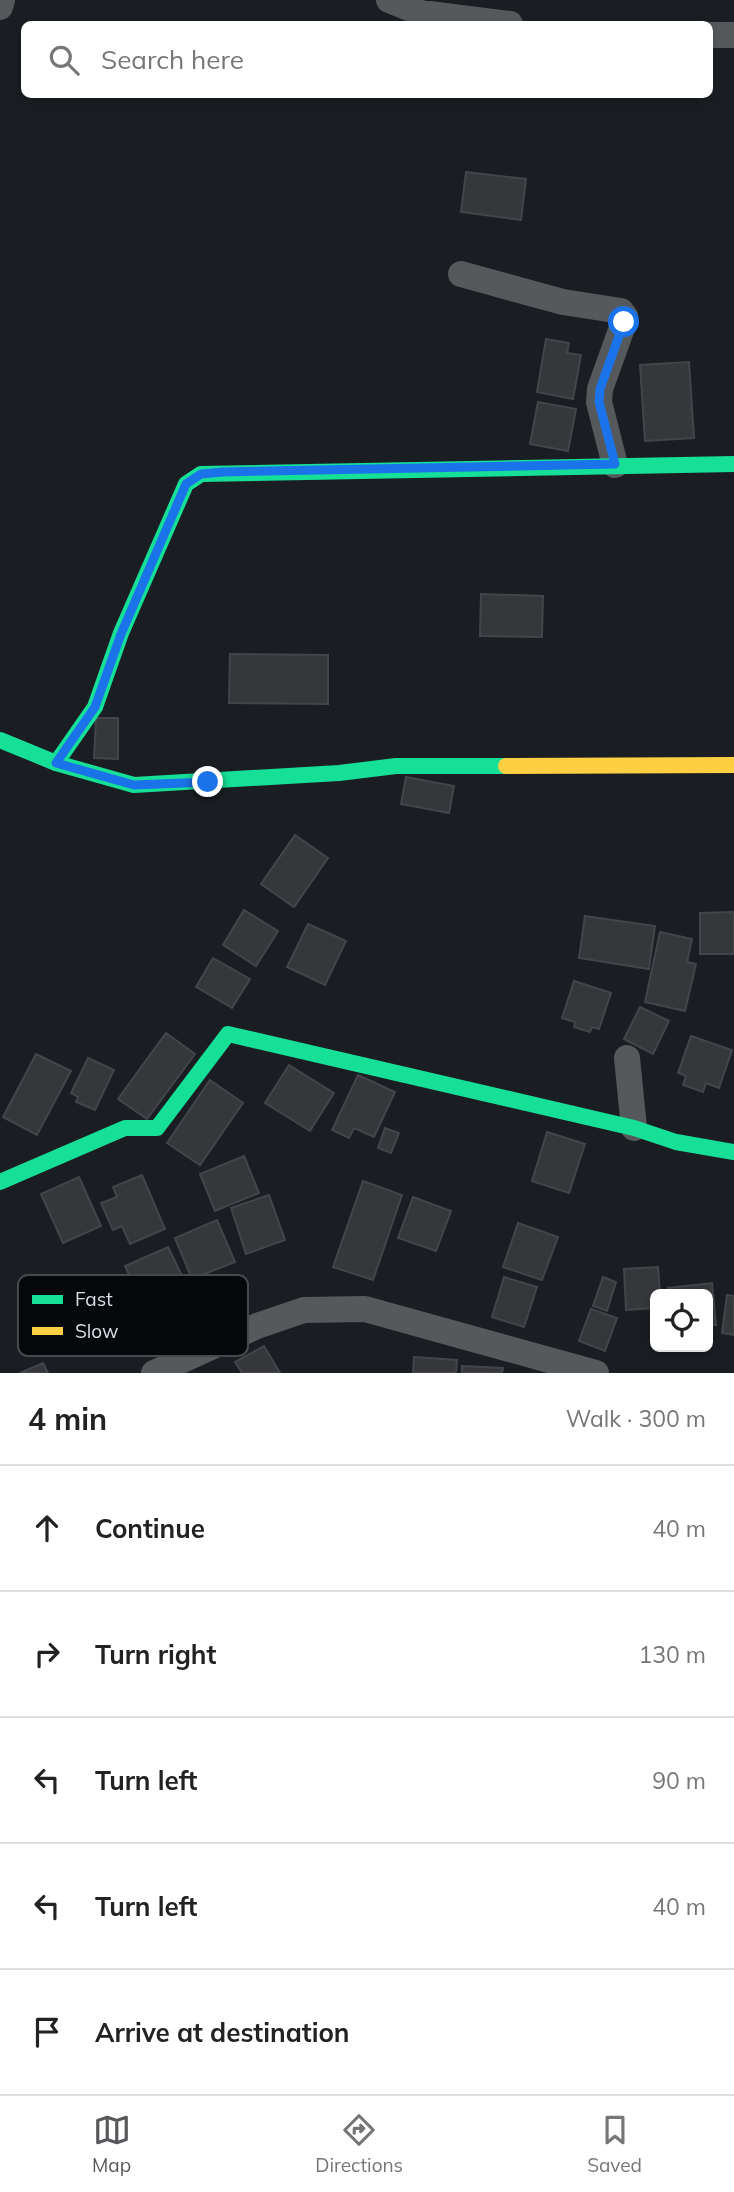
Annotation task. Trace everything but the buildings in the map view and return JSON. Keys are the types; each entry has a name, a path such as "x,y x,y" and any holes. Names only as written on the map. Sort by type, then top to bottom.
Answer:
{"street":[{"path":"0,6 2,0"},
{"path":"389,0 421,13 486,21"},
{"path":"713,35 734,35"},
{"path":"461,274 563,302 621,311 625,316 624,322 600,389 599,402 615,464"},
{"path":"56,763 95,707 121,634 186,484 201,474 615,464 734,464"},
{"path":"0,740 56,763 134,785 339,773 396,766 734,765"},
{"path":"0,1182 125,1128 157,1128 228,1034 634,1128 676,1142 734,1152"},
{"path":"627,1058 634,1128"},
{"path":"248,1330 304,1310 365,1309 596,1373"},
{"path":"154,1373 191,1356"}],"traffic: fast":[{"path":"56,763 95,707 121,633 186,484 201,474 734,464"},
{"path":"0,740 56,763 134,785 339,773 396,766 506,766"},
{"path":"0,1182 125,1128 157,1128 228,1034 634,1128 676,1142 734,1152"}],"traffic: slow":[{"path":"506,766 734,765"}],"route":[{"path":"208,782 134,785 56,763 95,707 121,634 186,484 201,474 223,472 615,464 599,402 600,389 624,322"}]}
